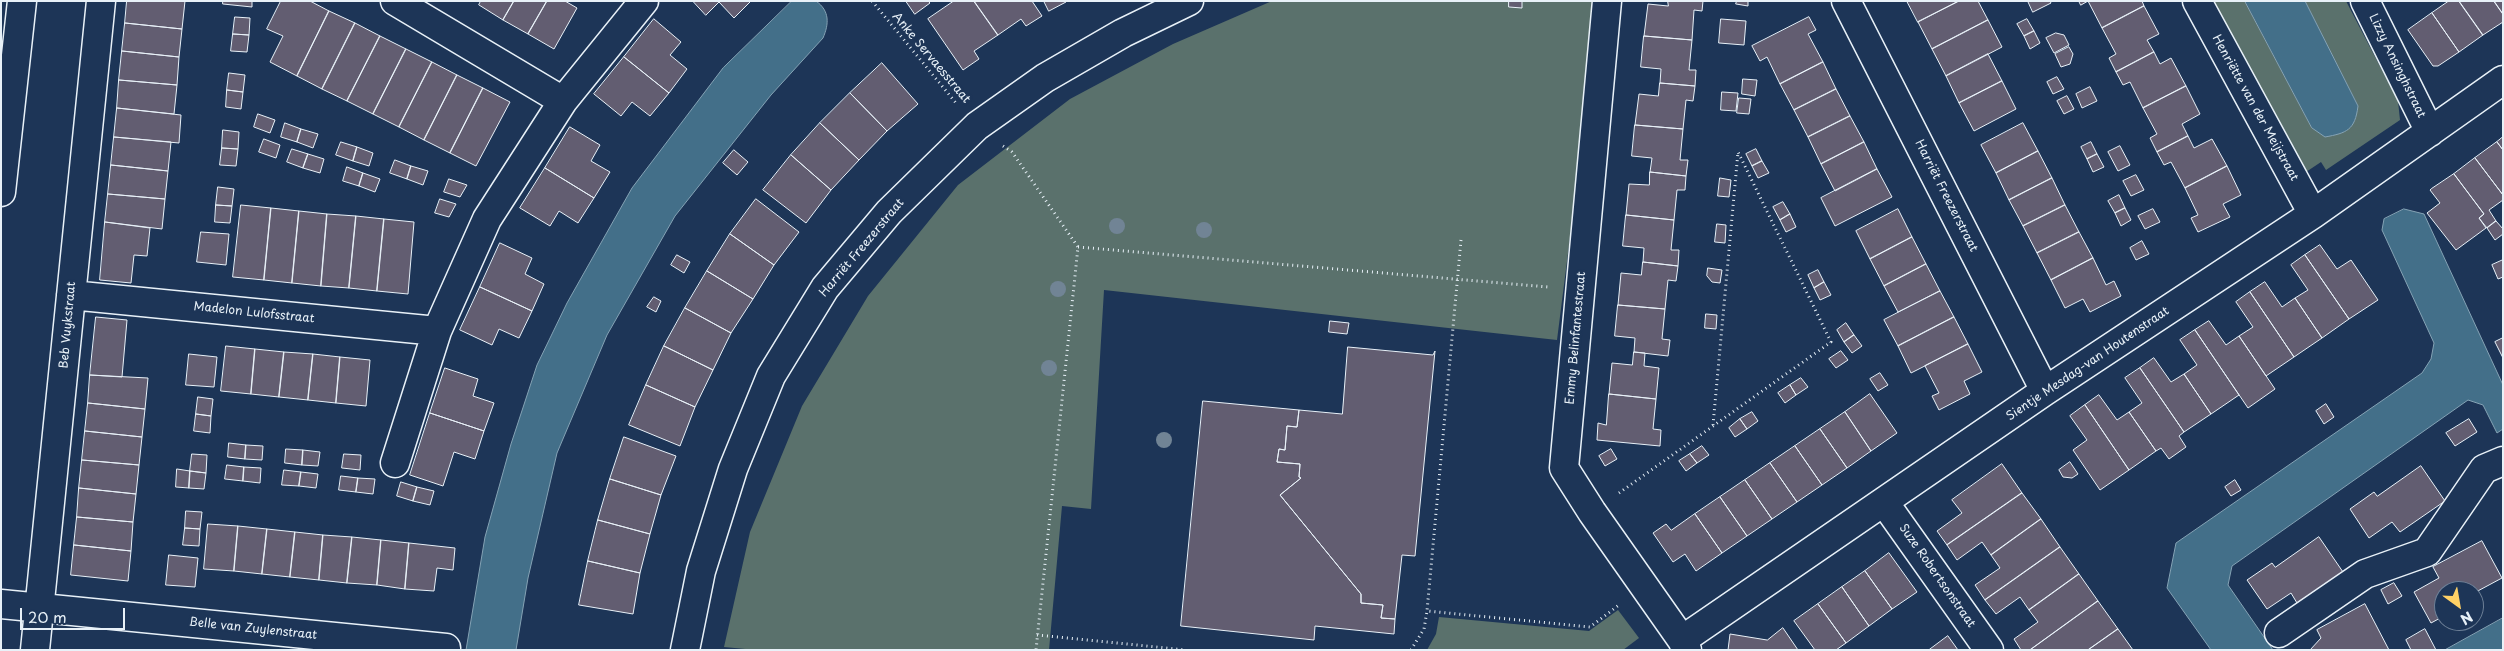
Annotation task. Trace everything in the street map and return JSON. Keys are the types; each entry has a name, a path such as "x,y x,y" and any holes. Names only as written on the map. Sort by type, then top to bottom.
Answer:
{"street":[{"path":"1,192 22,1"},
{"name":"Beb Vuykstraat","path":"35,650 41,607 101,1"},
{"path":"395,1 562,101"},
{"path":"395,463 436,331 488,219 562,101 644,1"},
{"name":"Harriët Freezerstraat","path":"685,650 701,571 732,469 771,376 825,288 889,212 977,126 1045,78 1123,33 1189,1"},
{"name":"Emmy Belinfantestraat","path":"1607,1 1564,468 1592,512 1684,645"},
{"name":"Harriët Freezerstraat","path":"1846,1 2045,391"},
{"name":"Henriëtte van der Meijstraat","path":"2197,1 2313,214"},
{"name":"Lizzy Ansinghstraat","path":"2365,1 2430,132"},
{"name":"Sientje Mesdag-van Houtenstraat","path":"1684,645 1884,502 2045,391 2313,214 2503,80"},
{"name":"Madelon Lulofsstraat","path":"71,295 436,331"},
{"path":"2279,633 2365,574 2428,552 2484,469 2503,461"},
{"name":"Suze Robertsonstraat","path":"1884,502 1989,650"},
{"name":"Belle van Zuylenstraat","path":"1,604 446,648"}],"path":[{"name":"Anke Servaesstraat","path":"872,1 977,126 1012,152 1078,247"},
{"path":"1592,512 1831,342 1738,152 1714,425"},
{"path":"1411,650 1424,629 1427,611 1461,240"},
{"path":"1036,650 1078,247 1580,290"},
{"path":"1427,611 1590,627 1644,586"},
{"path":"1037,634 1186,650"}],"green space":[{"path":"1272,1 1600,1 1557,340 1104,290 1091,509 1062,506 1049,650 756,650 724,647 750,532 802,406 868,296 958,185 1070,99 1173,44"},
{"path":"2209,1 2245,1 2312,128 2358,106 2305,1 2346,1 2398,101 2400,120 2326,170 2321,162 2303,174"},
{"path":"1618,610 1639,638 1623,650 1427,650 1436,634 1439,617 1589,631"}],"water":[{"path":"792,1 816,1 821,5 827,18 823,38 771,95 675,216 607,335 557,453 528,578 516,650 466,650 485,537 511,444 537,365 567,303 632,188 723,68"},
{"path":"2245,1 2305,1 2358,106 2355,120 2349,129 2339,134 2325,137 2312,128"},
{"path":"2404,209 2424,214 2503,385 2503,429 2497,433 2483,405 2468,400 2232,566 2228,585 2273,650 2211,650 2167,588 2176,543 2422,373 2431,359 2434,343 2382,230 2384,219"},
{"path":"2503,618 2503,650 2445,650 2479,631 2484,631 2484,628"}],"building":[{"path":"127,1 185,1 182,29 125,23"},
{"path":"223,1 252,1 252,7 223,4"},
{"path":"281,1 310,1 329,11 297,76 270,62 283,36 267,29"},
{"path":"481,1 514,1 503,20 479,5"},
{"path":"514,1 547,1 528,34 503,20"},
{"path":"547,1 565,1 577,8 554,49 528,34"},
{"path":"693,1 751,1 734,18 719,2 706,15"},
{"path":"906,1 928,1 930,3 915,14"},
{"path":"954,1 974,1 998,35 974,51 979,59 963,70 928,19"},
{"path":"974,1 1032,1 1042,16 1026,26 1021,19 998,35"},
{"path":"1044,1 1065,1 1066,2 1049,11"},
{"path":"1509,1 1522,1 1522,8 1509,7"},
{"path":"1668,1 1703,1 1702,11 1694,10 1692,40 1644,36 1648,4 1668,6"},
{"path":"1737,1 1748,1 1748,6 1736,4"},
{"path":"1907,1 1959,1 1918,22"},
{"path":"1959,1 1978,1 1988,20 1932,49 1918,22"},
{"path":"2028,1 2050,1 2051,3 2033,12"},
{"path":"2079,1 2088,1 2081,5"},
{"path":"2088,1 2142,1 2144,6 2102,28"},
{"path":"2449,1 2459,1 2483,35 2459,52 2432,13"},
{"path":"2459,1 2494,1 2503,14 2503,22 2483,35"},
{"path":"2494,1 2503,1 2503,14"},
{"path":"2144,6 2159,34 2147,40 2154,52 2116,72 2109,58 2116,54 2102,28"},
{"path":"329,11 355,23 322,89 297,76"},
{"path":"2432,13 2459,52 2438,66 2433,66 2408,30"},
{"path":"235,17 250,18 249,35 233,34"},
{"path":"1809,17 1816,30 1808,34 1823,62 1780,84 1767,57 1760,61 1752,46"},
{"path":"654,19 681,42 670,55 687,69 669,93 624,57"},
{"path":"1721,19 1746,21 1744,45 1719,43"},
{"path":"2027,19 2034,31 2024,36 2017,24"},
{"path":"1988,20 2002,47 1946,76 1932,49"},
{"path":"125,23 182,29 179,57 122,51"},
{"path":"355,23 380,36 347,101 322,89"},
{"path":"2034,31 2040,43 2030,49 2024,36"},
{"path":"2056,33 2064,35 2069,45 2054,53 2046,38"},
{"path":"233,34 249,35 247,52 231,51"},
{"path":"380,36 406,49 373,114 347,101"},
{"path":"1644,36 1692,40 1689,70 1696,70 1695,86 1660,83 1661,69 1641,67"},
{"path":"2069,47 2073,54 2070,64 2061,67 2055,54"},
{"path":"406,49 432,62 399,127 373,114"},
{"path":"122,51 179,57 177,85 119,80"},
{"path":"2154,52 2160,64 2171,58 2186,86 2143,108 2130,82 2123,85 2116,72"},
{"path":"1988,54 2002,81 1959,103 1946,76"},
{"path":"624,57 669,93 650,116 632,102 621,116 594,94"},
{"path":"432,62 457,75 424,140 399,127"},
{"path":"1823,62 1836,89 1794,110 1780,84"},
{"path":"882,63 918,104 887,131 850,93"},
{"path":"229,73 245,75 243,92 227,90"},
{"path":"457,75 483,88 450,153 424,140"},
{"path":"2057,77 2064,89 2053,94 2047,82"},
{"path":"1743,79 1757,80 1755,96 1742,94"},
{"path":"119,80 177,85 174,114 117,108"},
{"path":"2002,81 2016,109 1974,131 1959,103"},
{"path":"1660,83 1695,86 1693,101 1686,100 1683,129 1635,125 1639,94 1658,96"},
{"path":"2186,86 2200,114 2182,124 2188,136 2157,152 2150,138 2157,134 2143,108"},
{"path":"2090,87 2097,101 2082,108 2076,94"},
{"path":"483,88 510,102 476,166 450,153"},
{"path":"1836,89 1850,116 1808,137 1794,110"},
{"path":"227,90 243,92 241,109 226,107"},
{"path":"1722,92 1738,93 1736,111 1721,110"},
{"path":"850,93 887,131 859,160 820,123"},
{"path":"2067,96 2074,109 2064,114 2057,101"},
{"path":"1739,98 1751,99 1749,114 1737,113"},
{"path":"117,108 181,115 179,143 114,137"},
{"path":"258,114 275,120 270,133 254,127"},
{"path":"1850,116 1864,142 1821,164 1808,137"},
{"path":"285,123 301,129 297,142 281,137"},
{"path":"820,123 859,160 831,190 791,155"},
{"path":"2023,123 2038,151 1996,173 1981,145"},
{"path":"1635,125 1683,129 1680,160 1688,160 1686,176 1650,172 1652,158 1632,156"},
{"path":"570,127 600,145 591,161 610,172 594,198 545,168"},
{"path":"301,129 318,134 313,148 297,142"},
{"path":"223,130 239,132 238,149 222,148"},
{"path":"2188,136 2194,148 2212,139 2227,166 2185,188 2171,162 2164,165 2157,152"},
{"path":"114,137 171,142 168,171 111,165"},
{"path":"2503,137 2503,150 2497,142"},
{"path":"264,139 280,145 276,158 259,152"},
{"path":"341,142 357,147 353,161 336,155"},
{"path":"1864,142 1877,169 1835,191 1821,164"},
{"path":"2091,142 2097,154 2087,159 2081,147"},
{"path":"2497,142 2503,150 2503,195 2475,158"},
{"path":"2120,146 2130,165 2118,171 2108,152"},
{"path":"357,147 373,153 369,166 353,161"},
{"path":"222,148 238,149 236,166 220,165"},
{"path":"292,149 308,154 303,168 287,162"},
{"path":"1756,149 1762,161 1752,166 1746,154"},
{"path":"734,150 748,162 737,175 723,163"},
{"path":"2038,151 2052,178 2009,200 1996,173"},
{"path":"308,154 324,159 320,173 303,168"},
{"path":"2097,154 2104,167 2093,172 2087,159"},
{"path":"791,155 831,190 806,223 763,190"},
{"path":"2475,158 2503,195 2503,200 2489,210 2496,221 2487,228 2479,218 2484,214 2454,174"},
{"path":"395,160 411,166 407,179 390,173"},
{"path":"1762,161 1769,173 1758,178 1752,166"},
{"path":"111,165 168,171 165,199 108,194"},
{"path":"411,166 428,171 423,185 407,179"},
{"path":"2227,166 2241,195 2223,204 2230,217 2198,232 2191,218 2198,215 2185,188"},
{"path":"347,167 363,173 359,186 343,181"},
{"path":"545,168 594,198 578,223 559,211 550,226 520,208"},
{"path":"1877,169 1892,197 1835,226 1821,198"},
{"path":"1650,172 1686,176 1685,190 1677,190 1674,220 1626,215 1629,184 1649,185"},
{"path":"363,173 380,179 375,192 359,186"},
{"path":"2454,174 2484,214 2479,218 2486,228 2456,250 2427,213 2440,203 2430,190"},
{"path":"2136,175 2144,190 2131,196 2123,181"},
{"path":"1720,178 1731,180 1729,197 1718,196"},
{"path":"2052,178 2065,205 2023,226 2009,200"},
{"path":"449,179 467,185 460,197 444,192"},
{"path":"218,187 234,189 232,206 216,205"},
{"path":"108,194 165,199 162,229 105,222"},
{"path":"2119,195 2125,208 2115,213 2108,201"},
{"path":"440,199 456,204 449,217 435,213"},
{"path":"756,199 799,232 774,265 730,234"},
{"path":"1783,202 1790,214 1780,220 1773,207"},
{"path":"216,205 232,206 230,223 215,222"},
{"path":"241,205 271,208 264,280 233,277"},
{"path":"2065,205 2079,232 2037,253 2023,226"},
{"path":"271,208 299,211 292,283 264,280"},
{"path":"2125,208 2131,220 2121,226 2115,213"},
{"path":"1898,209 1912,237 1870,259 1856,231"},
{"path":"2153,209 2160,222 2145,229 2138,216"},
{"path":"299,211 327,214 321,286 292,283"},
{"path":"327,214 356,216 349,288 321,286"},
{"path":"1790,214 1796,227 1786,232 1780,220"},
{"path":"1626,215 1674,220 1671,250 1679,250 1678,266 1643,262 1644,248 1623,246"},
{"path":"356,216 384,219 377,291 349,288"},
{"path":"384,219 414,222 408,294 377,291"},
{"path":"2496,221 2503,229 2503,234 2495,240 2487,228"},
{"path":"105,222 150,228 147,256 134,255 131,283 100,280"},
{"path":"1717,224 1726,225 1725,243 1715,242"},
{"path":"201,232 229,234 226,265 197,262"},
{"path":"2079,232 2093,258 2051,280 2037,253"},
{"path":"730,234 774,265 753,299 707,271"},
{"path":"1912,237 1926,264 1884,286 1870,259"},
{"path":"2142,241 2149,254 2136,260 2130,248"},
{"path":"500,243 532,258 525,274 544,284 532,311 480,287"},
{"path":"2320,245 2337,269 2351,260 2378,300 2349,319 2305,255"},
{"path":"677,255 690,262 684,273 671,265"},
{"path":"2305,255 2349,319 2322,338 2295,298 2308,290 2291,265"},
{"path":"2093,258 2106,285 2114,281 2121,296 2090,312 2083,299 2065,308 2051,280"},
{"path":"2503,260 2503,277 2498,279 2492,265"},
{"path":"1643,262 1678,266 1676,281 1668,280 1665,309 1618,305 1621,273 1641,275"},
{"path":"1926,264 1940,291 1898,312 1884,286"},
{"path":"1708,268 1722,270 1720,283 1712,282 1707,276"},
{"path":"1818,270 1824,282 1814,288 1808,275"},
{"path":"707,271 753,299 731,333 685,308"},
{"path":"1824,282 1831,295 1820,300 1814,288"},
{"path":"2265,282 2282,307 2295,298 2322,338 2294,357 2250,292"},
{"path":"480,287 532,311 519,338 499,329 492,345 460,330"},
{"path":"1940,291 1954,317 1898,346 1884,320"},
{"path":"2250,292 2294,357 2266,376 2239,336 2253,327 2236,302"},
{"path":"654,297 661,301 656,312 647,307"},
{"path":"1618,305 1665,309 1662,339 1670,340 1668,356 1634,352 1635,338 1615,336"},
{"path":"685,308 731,333 713,370 664,346"},
{"path":"1706,314 1717,315 1716,329 1705,328"},
{"path":"96,317 127,320 122,377 90,375"},
{"path":"1954,317 1968,344 1911,373 1898,346"},
{"path":"1330,321 1349,323 1347,334 1329,332"},
{"path":"2209,321 2226,345 2239,336 2275,389 2248,408 2195,330"},
{"path":"1846,323 1854,335 1844,342 1837,330"},
{"path":"2195,330 2239,395 2211,414 2184,374 2197,365 2180,340"},
{"path":"1854,335 1862,346 1852,353 1844,342"},
{"path":"2503,338 2503,358 2495,342"},
{"path":"1968,344 1982,372 1964,381 1970,394 1939,410 1932,396 1939,393 1925,366"},
{"path":"226,346 255,349 251,394 221,391"},
{"path":"664,346 713,370 695,407 646,385"},
{"path":"1348,347 1433,355 1435,351 1415,556 1402,555 1395,619 1381,618 1383,605 1361,603 1361,594 1280,495 1301,478 1299,477 1300,464 1277,462 1279,449 1285,450 1287,426 1297,427 1299,410 1342,414"},
{"path":"255,349 284,352 279,397 251,394"},
{"path":"1841,351 1848,360 1836,368 1829,359"},
{"path":"284,352 313,354 308,400 279,397"},
{"path":"1634,352 1645,353 1644,366 1659,368 1656,399 1609,394 1612,363 1632,365"},
{"path":"189,354 217,357 214,387 186,385"},
{"path":"313,354 340,357 336,403 308,400"},
{"path":"340,357 370,360 366,406 336,403"},
{"path":"2154,358 2171,382 2184,374 2211,414 2184,432 2140,368"},
{"path":"445,368 478,379 473,396 494,403 484,431 430,413"},
{"path":"2140,368 2184,432 2179,436 2186,447 2169,459 2161,448 2156,451 2129,412 2142,403 2125,378"},
{"path":"1880,373 1888,385 1878,391 1870,379"},
{"path":"90,375 148,378 145,409 88,403"},
{"path":"1801,378 1808,387 1796,395 1790,385"},
{"path":"646,385 695,407 680,446 629,425"},
{"path":"1790,385 1796,395 1785,403 1778,393"},
{"path":"1609,394 1656,399 1653,429 1661,430 1660,446 1597,440 1598,423 1606,425"},
{"path":"1870,394 1897,433 1871,451 1845,412"},
{"path":"2099,395 2117,420 2129,412 2156,451 2129,470 2085,405"},
{"path":"198,397 213,399 211,416 196,414"},
{"path":"1203,401 1299,410 1297,427 1287,426 1285,450 1279,449 1277,462 1300,464 1299,477 1301,478 1280,495 1361,594 1361,603 1383,605 1381,618 1395,619 1394,634 1315,626 1314,640 1181,626"},
{"path":"88,403 145,409 142,437 85,431"},
{"path":"2326,404 2334,417 2324,424 2316,411"},
{"path":"2085,405 2129,470 2100,490 2073,450 2087,440 2070,416"},
{"path":"1752,412 1758,421 1747,429 1740,419"},
{"path":"1845,412 1871,451 1847,468 1820,429"},
{"path":"430,413 484,431 475,459 454,452 443,486 410,475"},
{"path":"196,414 211,416 210,433 194,431"},
{"path":"1740,419 1747,429 1735,437 1729,428"},
{"path":"2469,419 2477,432 2455,446 2446,433"},
{"path":"1820,429 1847,468 1822,485 1795,446"},
{"path":"85,431 142,437 139,465 82,460"},
{"path":"624,437 676,456 661,495 610,479"},
{"path":"229,443 246,445 245,459 228,457"},
{"path":"246,445 263,446 262,460 245,459"},
{"path":"1702,446 1709,455 1697,463 1690,454"},
{"path":"1795,446 1822,485 1797,502 1770,463"},
{"path":"286,449 303,450 302,465 285,463"},
{"path":"1611,449 1617,459 1605,466 1599,456"},
{"path":"303,450 320,452 318,466 302,465"},
{"path":"192,454 207,455 206,473 190,471"},
{"path":"344,454 361,455 360,470 342,468"},
{"path":"1690,454 1697,463 1686,471 1679,461"},
{"path":"82,460 139,465 136,494 79,488"},
{"path":"2070,462 2078,474 2072,478 2063,477 2059,470"},
{"path":"1770,463 1797,502 1772,519 1745,480"},
{"path":"2002,464 2022,493 1947,545 1937,531 1962,513 1952,500"},
{"path":"227,465 244,467 243,481 225,479"},
{"path":"2421,466 2445,501 2400,532 2392,522 2369,538 2350,509 2374,492 2377,496"},
{"path":"244,467 261,468 260,483 243,481"},
{"path":"177,469 190,471 189,488 176,487"},
{"path":"284,470 301,472 299,486 282,485"},
{"path":"190,471 206,473 204,489 189,488"},
{"path":"301,472 318,474 316,488 299,486"},
{"path":"341,476 358,478 356,492 339,490"},
{"path":"358,478 375,479 373,494 356,492"},
{"path":"610,479 661,495 650,534 598,520"},
{"path":"1745,480 1772,519 1747,536 1720,497"},
{"path":"2235,480 2241,490 2231,496 2225,487"},
{"path":"401,482 417,487 413,501 397,496"},
{"path":"417,487 434,491 430,505 413,501"},
{"path":"79,488 136,494 133,522 77,517"},
{"path":"2022,493 2041,519 1991,555 1982,542 1957,560 1947,545"},
{"path":"1720,497 1747,536 1722,553 1695,514"},
{"path":"186,511 202,512 200,529 185,528"},
{"path":"1695,514 1722,553 1696,571 1685,554 1673,562 1653,533 1666,524 1671,530"},
{"path":"77,517 133,522 131,551 74,545"},
{"path":"2041,519 2060,547 1985,600 1975,585 2000,568 1991,555"},
{"path":"598,520 650,534 640,573 588,561"},
{"path":"208,524 238,526 234,571 204,569"},
{"path":"238,526 267,529 262,574 234,571"},
{"path":"185,528 200,529 199,546 183,545"},
{"path":"267,529 295,532 290,577 262,574"},
{"path":"295,532 323,535 319,580 290,577"},
{"path":"323,535 352,537 347,583 319,580"},
{"path":"352,537 381,540 377,585 347,583"},
{"path":"2319,537 2343,572 2297,603 2291,593 2267,609 2247,580 2272,563 2275,567"},
{"path":"381,540 409,543 405,589 377,585"},
{"path":"2482,541 2502,578 2484,588 2484,581 2434,581 2434,621 2431,623 2414,592 2439,578 2433,567"},
{"path":"409,543 455,548 453,570 437,568 434,591 405,589"},
{"path":"74,545 131,551 128,581 71,575"},
{"path":"2060,547 2079,574 2029,610 2020,597 1996,614 1985,600"},
{"path":"1889,553 1917,592 1892,609 1865,571"},
{"path":"169,555 198,558 195,587 166,585"},
{"path":"588,561 640,573 633,614 579,605"},
{"path":"1865,571 1892,609 1869,626 1842,587"},
{"path":"2079,574 2098,601 2030,650 2021,650 2014,639 2038,622 2029,610"},
{"path":"2394,583 2402,596 2388,604 2381,590"},
{"path":"1842,587 1869,626 1846,643 1818,604"},
{"path":"2098,601 2118,629 2088,650 2030,650"},
{"path":"1818,604 1846,643 1836,650 1815,650 1794,621"},
{"path":"2365,604 2389,650 2310,650 2321,638 2317,630"},
{"path":"1783,628 1798,650 1728,650 1730,634 1767,640"},
{"path":"2118,629 2133,650 2088,650"},
{"path":"2425,629 2436,650 2411,650 2406,640"},
{"path":"1948,636 1958,650 1929,650"}]}
